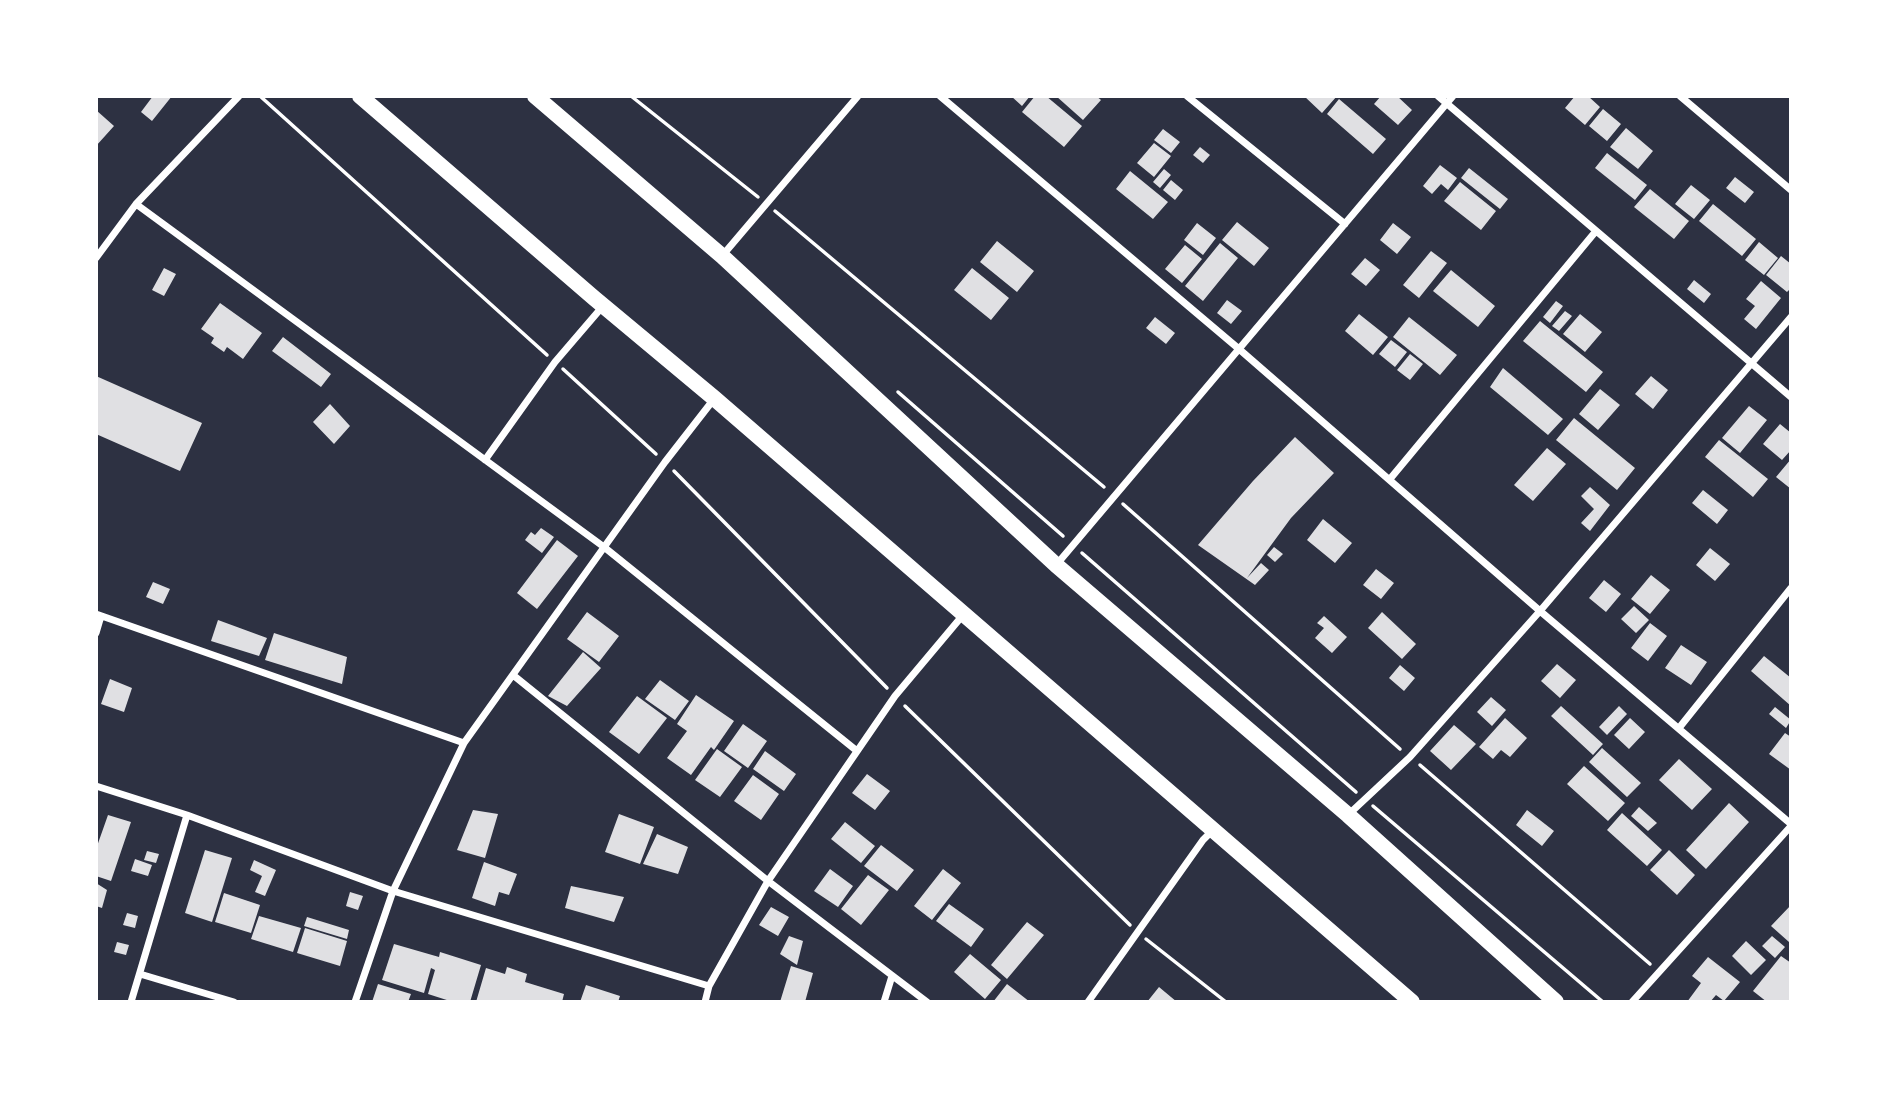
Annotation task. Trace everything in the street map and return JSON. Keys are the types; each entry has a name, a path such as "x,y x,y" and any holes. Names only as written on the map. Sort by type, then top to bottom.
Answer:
{"main road":[{"path":"360,96 603,306 715,398 1412,1002"},
{"path":"535,96 722,256 1056,565 1348,815 1556,1002"}],"street":[{"path":"96,258 136,204 239,96"},
{"path":"722,256 858,96"},
{"path":"940,96 1239,349 1791,825 1632,1002"},
{"path":"1187,96 1345,224"},
{"path":"1438,96 1791,397"},
{"path":"1056,565 1453,96"},
{"path":"1680,96 1791,190"},
{"path":"136,204 604,547 857,751"},
{"path":"1390,479 1596,231"},
{"path":"485,460 555,362 603,306"},
{"path":"1348,815 1409,757 1540,611 1791,317"},
{"path":"355,1002 393,891 464,743 665,462 715,398"},
{"path":"1679,727 1791,588"},
{"path":"96,633 99,615 464,743"},
{"path":"705,1002 709,986 768,881 895,696 963,615"},
{"path":"513,675 768,881 927,1002"},
{"path":"96,786 187,815 393,891 709,986"},
{"path":"131,1002 187,815"},
{"path":"1088,1002 1203,840 1213,830"},
{"path":"140,974 234,1002"},
{"path":"884,1002 892,976"}],"path":[{"path":"260,96 665,462 895,696 1138,933 1226,1002"},
{"path":"631,96 766,204 1114,496 1409,757 1660,973"}],"building":[{"path":"153,96 172,96 152,121 141,112"},
{"path":"1011,96 1030,96 1022,106"},
{"path":"1035,96 1046,96 1082,126 1064,147 1022,112"},
{"path":"1056,96 1096,96 1101,100 1083,120"},
{"path":"1304,96 1337,96 1322,113"},
{"path":"1381,96 1397,96 1412,110 1398,125 1374,104"},
{"path":"1575,96 1588,96 1600,107 1585,125 1565,108"},
{"path":"1339,99 1386,139 1373,154 1327,114"},
{"path":"1603,109 1621,124 1607,141 1589,126"},
{"path":"96,110 114,126 96,146"},
{"path":"1626,128 1653,151 1638,169 1610,147"},
{"path":"1163,129 1180,142 1171,153 1154,140"},
{"path":"1154,143 1171,156 1154,177 1137,163"},
{"path":"1200,147 1210,155 1203,163 1193,155"},
{"path":"1607,153 1647,185 1635,200 1595,168"},
{"path":"1440,165 1457,178 1448,190 1441,184 1432,194 1423,186"},
{"path":"1469,168 1508,199 1500,209 1461,178"},
{"path":"1164,169 1171,175 1160,188 1153,182"},
{"path":"1130,171 1168,202 1153,219 1116,189"},
{"path":"1735,177 1754,192 1745,203 1726,188"},
{"path":"1171,180 1183,190 1175,200 1163,190"},
{"path":"1460,182 1496,211 1481,230 1444,201"},
{"path":"1691,185 1710,200 1694,219 1675,204"},
{"path":"1650,189 1689,221 1674,239 1634,207"},
{"path":"1713,204 1756,239 1742,256 1699,221"},
{"path":"1237,222 1269,248 1254,266 1222,240"},
{"path":"1197,223 1216,238 1203,255 1184,240"},
{"path":"1393,223 1411,237 1397,254 1380,240"},
{"path":"997,241 1034,271 1017,292 980,262"},
{"path":"1759,242 1778,258 1764,275 1745,260"},
{"path":"1220,243 1238,258 1203,301 1185,286"},
{"path":"1185,245 1202,259 1182,283 1165,269"},
{"path":"1431,251 1447,263 1419,298 1403,285"},
{"path":"1781,256 1791,264 1791,288 1787,292 1766,275"},
{"path":"1365,258 1380,270 1366,286 1351,274"},
{"path":"164,268 176,274 164,296 152,290"},
{"path":"972,268 1009,298 991,320 954,290"},
{"path":"1451,270 1495,306 1478,327 1433,291"},
{"path":"1694,280 1711,294 1704,303 1687,289"},
{"path":"1761,281 1781,298 1756,329 1744,319 1755,306 1746,299"},
{"path":"1227,300 1242,311 1231,324 1217,313"},
{"path":"1556,301 1563,306 1550,323 1543,317"},
{"path":"220,303 262,333 243,359 227,347 224,352 211,343 214,338 201,329"},
{"path":"1565,311 1572,316 1559,331 1552,326"},
{"path":"1359,314 1388,337 1373,355 1345,331"},
{"path":"1580,314 1602,332 1585,352 1563,334"},
{"path":"1155,317 1175,333 1166,344 1146,328"},
{"path":"1409,317 1457,355 1440,375 1393,337"},
{"path":"1540,321 1603,372 1586,392 1523,341"},
{"path":"283,337 331,374 321,387 272,351"},
{"path":"1391,340 1407,352 1395,367 1379,354"},
{"path":"1410,354 1423,364 1410,380 1397,370"},
{"path":"1503,368 1563,419 1548,435 1490,387"},
{"path":"96,376 202,423 180,471 96,434"},
{"path":"1651,376 1668,390 1653,409 1635,394"},
{"path":"1600,389 1620,405 1598,430 1579,414"},
{"path":"330,404 350,426 334,444 313,422"},
{"path":"1749,406 1767,420 1740,453 1722,438"},
{"path":"1574,418 1635,468 1617,490 1556,440"},
{"path":"1780,424 1791,433 1791,450 1782,460 1763,444"},
{"path":"1295,437 1334,473 1291,518 1247,578 1261,563 1269,570 1255,585 1198,545"},
{"path":"1719,440 1768,479 1753,497 1705,457"},
{"path":"1547,448 1566,464 1533,501 1514,485"},
{"path":"1791,459 1791,489 1776,477"},
{"path":"1590,487 1610,505 1590,531 1581,523 1594,509 1581,496"},
{"path":"1703,490 1728,510 1717,524 1692,503"},
{"path":"1323,519 1352,543 1335,563 1307,540"},
{"path":"541,528 554,537 542,553 525,540 531,532 535,535"},
{"path":"557,540 578,556 537,609 517,593"},
{"path":"1274,547 1283,554 1275,562 1267,555"},
{"path":"1710,548 1730,564 1715,581 1696,565"},
{"path":"1376,569 1394,583 1381,599 1363,585"},
{"path":"1651,575 1670,590 1650,614 1631,599"},
{"path":"1604,580 1621,594 1606,612 1589,598"},
{"path":"153,582 170,589 163,604 146,597"},
{"path":"1634,606 1649,620 1636,633 1621,619"},
{"path":"587,612 619,636 599,662 567,639"},
{"path":"1382,612 1416,644 1402,659 1368,628"},
{"path":"1324,616 1347,637 1332,653 1315,638 1324,628 1317,623"},
{"path":"218,620 267,638 259,656 211,641"},
{"path":"1650,623 1667,636 1648,661 1631,648"},
{"path":"274,633 347,657 342,684 265,660"},
{"path":"1681,645 1707,662 1691,685 1665,668"},
{"path":"583,652 601,668 567,706 548,696"},
{"path":"1764,656 1791,678 1791,706 1751,671"},
{"path":"1557,664 1576,680 1560,698 1541,681"},
{"path":"1400,665 1415,678 1404,691 1389,678"},
{"path":"110,679 132,688 124,712 101,704"},
{"path":"660,680 689,701 675,720 645,699"},
{"path":"696,695 734,721 714,750 711,747 691,775 667,758 687,731 677,724"},
{"path":"637,696 667,718 639,754 609,732"},
{"path":"1491,697 1506,710 1492,726 1477,712"},
{"path":"1561,706 1603,744 1593,755 1551,716"},
{"path":"1619,706 1627,714 1607,735 1599,727"},
{"path":"1775,707 1791,720 1786,728 1769,714"},
{"path":"1505,718 1527,738 1510,757 1501,750 1493,759 1479,747"},
{"path":"1630,718 1645,732 1629,749 1614,735"},
{"path":"743,724 767,741 748,768 724,751"},
{"path":"1454,725 1476,744 1451,770 1430,751"},
{"path":"1785,733 1791,737 1791,770 1769,754"},
{"path":"1602,748 1641,783 1627,797 1589,762"},
{"path":"717,749 742,767 720,797 695,780"},
{"path":"765,751 796,774 784,791 753,769"},
{"path":"1679,759 1712,789 1692,810 1659,780"},
{"path":"1584,766 1625,803 1608,821 1567,784"},
{"path":"867,774 890,791 875,810 852,793"},
{"path":"753,775 779,794 761,820 734,801"},
{"path":"1729,803 1749,822 1706,869 1686,850"},
{"path":"1639,807 1657,823 1648,831 1631,816"},
{"path":"473,810 498,814 485,858 457,850"},
{"path":"1527,810 1554,831 1542,846 1516,825"},
{"path":"1622,813 1662,850 1647,866 1607,830"},
{"path":"619,814 654,827 640,864 605,852"},
{"path":"108,815 131,822 111,881 96,876 96,849"},
{"path":"845,822 875,846 861,863 831,839"},
{"path":"657,834 688,847 678,874 643,864"},
{"path":"881,845 914,870 897,891 864,866"},
{"path":"205,850 232,858 212,922 185,913"},
{"path":"1669,850 1695,875 1677,895 1650,870"},
{"path":"147,851 159,854 156,863 144,860"},
{"path":"135,859 152,865 148,876 131,871"},
{"path":"254,860 276,870 265,896 255,892 262,876 250,870"},
{"path":"484,862 517,874 509,895 499,892 495,906 472,898"},
{"path":"830,869 853,886 838,907 814,891"},
{"path":"943,869 961,883 932,920 914,906"},
{"path":"868,875 889,890 861,925 841,909"},
{"path":"96,883 107,890 102,908 96,906"},
{"path":"571,886 624,897 614,922 565,908"},
{"path":"350,892 363,896 358,910 346,906"},
{"path":"224,893 260,905 251,933 215,922"},
{"path":"949,904 984,929 971,947 936,921"},
{"path":"1791,905 1791,940 1789,942 1771,926"},
{"path":"771,907 789,917 778,936 759,925"},
{"path":"127,913 138,916 135,928 123,925"},
{"path":"259,916 301,928 293,952 251,939"},
{"path":"307,917 349,930 347,939 304,926"},
{"path":"1027,922 1044,935 1007,979 991,965"},
{"path":"305,928 347,941 340,966 297,953"},
{"path":"789,936 803,941 797,965 780,954"},
{"path":"1772,936 1785,947 1775,958 1762,946"},
{"path":"1746,941 1766,960 1751,975 1732,956"},
{"path":"117,942 129,945 126,955 114,952"},
{"path":"394,944 439,957 440,952 481,965 470,1002 453,1002 428,994 435,970 431,968 424,993 382,980"},
{"path":"970,954 1001,980 985,999 954,972"},
{"path":"1781,956 1791,963 1791,1001 1767,1002 1753,991"},
{"path":"1708,957 1740,982 1724,1001 1716,995 1710,1002 1687,1002 1701,983 1692,976"},
{"path":"791,966 813,973 805,1002 780,1002"},
{"path":"507,967 527,974 525,982 564,994 562,1002 476,1002 486,968 505,974"},
{"path":"378,984 411,994 408,1002 372,1002"},
{"path":"1007,984 1030,1002 993,1002"},
{"path":"586,985 620,996 618,1002 580,1002"},
{"path":"1159,987 1177,1002 1147,1002"}]}
